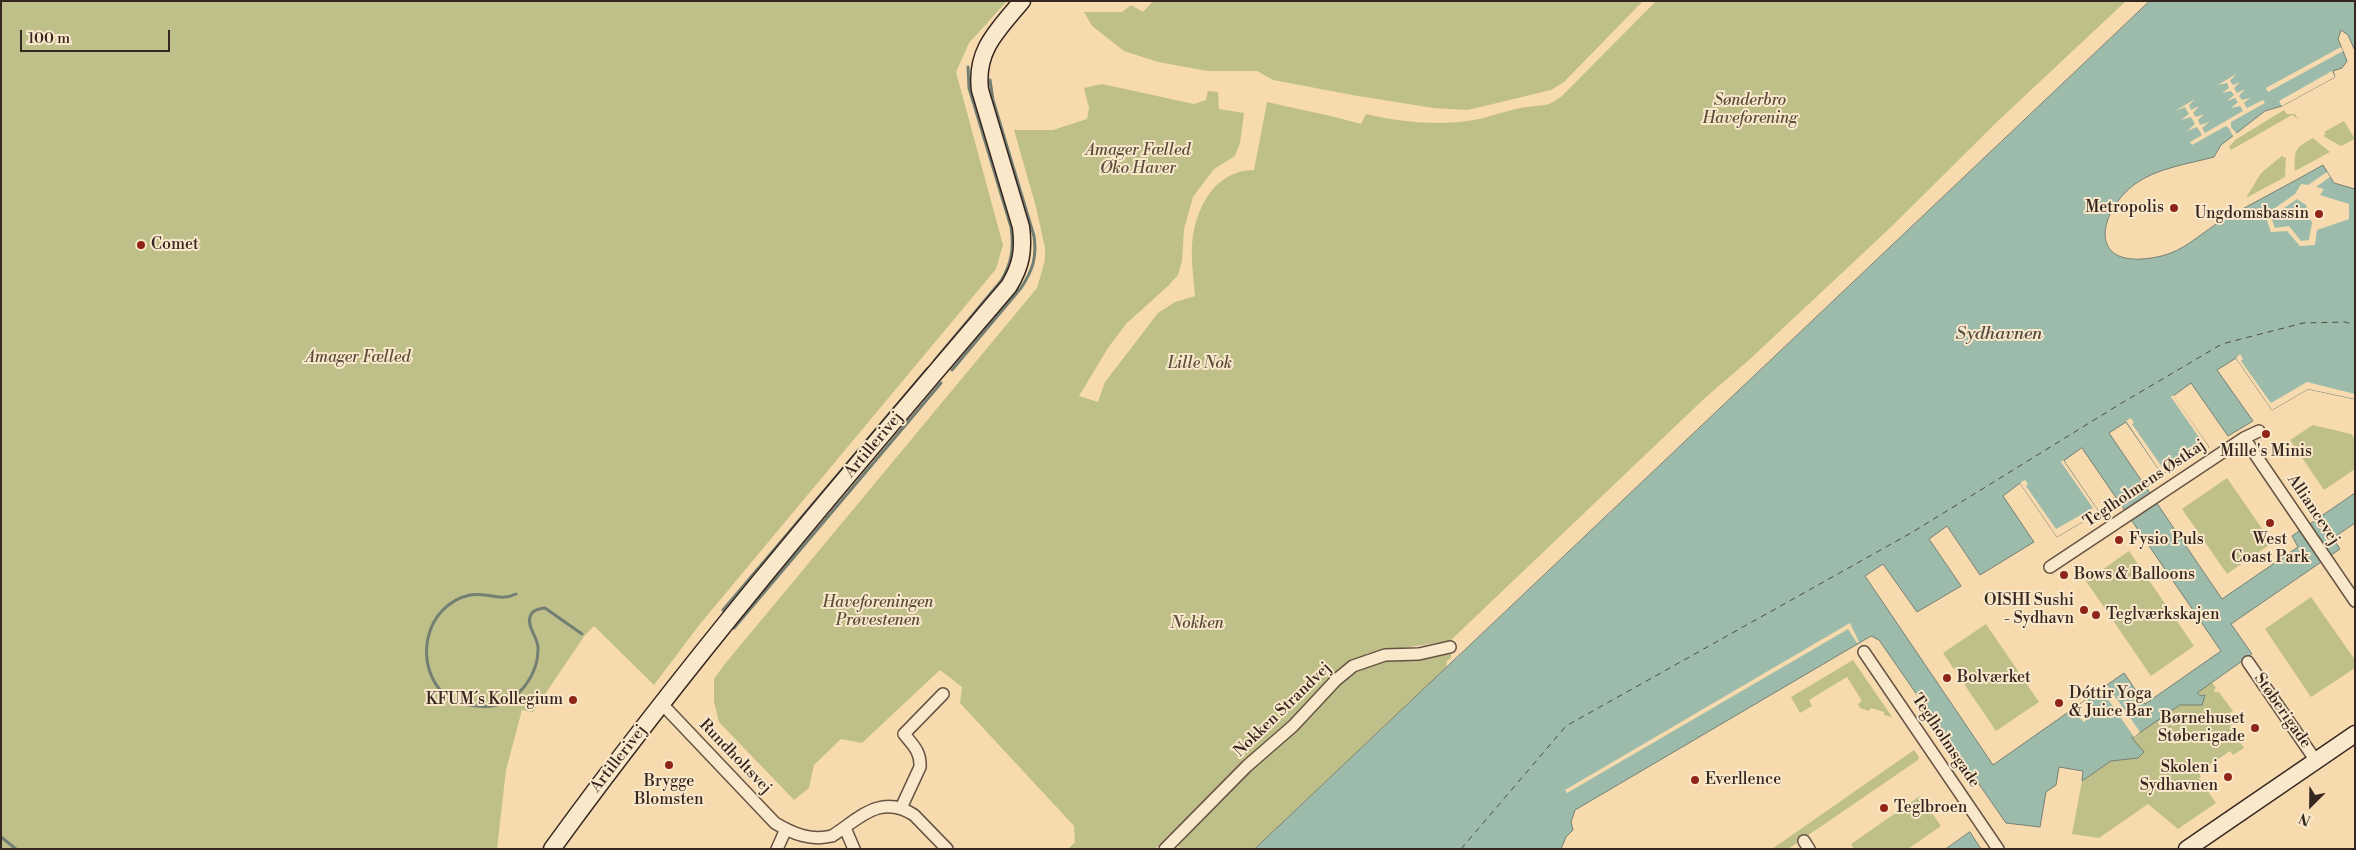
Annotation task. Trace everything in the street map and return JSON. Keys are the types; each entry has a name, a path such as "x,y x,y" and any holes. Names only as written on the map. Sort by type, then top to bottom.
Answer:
{"street":[{"name":"Artillerivej","path":"552,849 588,798 701,653 1009,286 1018,272 1023,244 1021,227 980,90 978,76 984,52 992,37 1022,1"},
{"name":"Teglholmens Østkaj","path":"2050,567 2157,494 2244,438 2259,431"},
{"name":"Alliancevej","path":"2244,438 2355,601"},
{"name":"Nokken Strandvej","path":"1166,849 1247,766 1293,726 1336,680 1353,666 1385,654 1419,654 1450,647"},
{"name":"Teglholmsgade","path":"1864,652 1998,849"},
{"name":"Støberigade","path":"2248,662 2316,761"},
{"path":"943,694 904,734 915,746 920,760 920,767 900,808 914,815 948,849"},
{"name":"Rundholtsvej","path":"662,704 775,823 786,829 808,837 821,838 832,836 870,810 881,807 900,808"},
{"name":"Støberigade","path":"2188,849 2355,734"},
{"path":"844,828 854,849"},
{"path":"777,849 786,829"}],"green space":[{"name":"Amager Fælled","path":"1,1 1007,1 969,43 956,72 1003,245 996,269 700,624 654,685 594,626 585,635 533,712 522,710 506,770 497,849 1,849"},
{"path":"1153,1 1643,1 1564,82 1551,90 1468,110 1433,108 1352,95 1273,80 1257,71 1208,71 1158,62 1124,51 1092,26 1084,12 1122,12 1131,5 1143,12"},
{"path":"1656,1 2126,1 1999,120 1890,228 1749,360 1706,397 1450,641 1368,653 1342,670 1294,719 1243,763 1155,849 1068,849 1075,842 1074,826 960,703 962,687 940,670 862,743 841,739 814,765 809,788 794,800 719,722 714,702 714,679 724,665 1037,288 1045,260 1045,248 1036,207 1014,130 1053,130 1087,119 1089,108 1084,88 1102,84 1194,104 1206,100 1208,91 1218,92 1219,109 1244,113 1240,143 1235,156 1214,169 1193,197 1184,229 1182,261 1178,275 1126,324 1108,348 1079,396 1098,402 1105,382 1158,313 1175,302 1195,296 1192,252 1197,219 1209,194 1217,185 1228,177 1240,172 1254,170 1267,102 1361,124 1366,114 1406,121 1447,123 1474,120 1520,108 1545,105 1562,96"},
{"path":"2284,110 2287,114 2295,114 2298,119 2292,115 2231,150 2229,147 2235,140"},
{"path":"2344,121 2355,139 2341,146 2323,136 2326,134 2324,132"},
{"path":"2313,138 2330,152 2295,171 2296,151"},
{"path":"2283,155 2283,158 2286,157 2285,177 2246,198 2261,173"},
{"path":"2313,425 2351,434 2355,439 2355,469 2324,490 2290,440"},
{"path":"2227,478 2272,543 2227,574 2182,509"},
{"path":"2129,551 2194,646 2151,676 2086,581"},
{"path":"2311,597 2355,660 2355,668 2311,697 2265,629"},
{"path":"1986,624 2039,702 1996,731 1943,653"},
{"path":"1451,653 1451,658 1447,661 1446,668 1255,849 1181,849 1176,844 1332,690 1360,668 1382,662 1428,658"},
{"path":"1853,660 1892,717 1871,708 1869,711 1860,708 1858,704 1862,701 1847,677 1809,700 1812,706 1800,713 1791,697"},
{"path":"2212,682 2216,688 2214,690 2216,693 2218,691 2233,711 2225,717 2242,740 2240,742 2244,748 2233,755 2230,751 2199,773 2201,777 2199,778 2216,803 2178,829 2148,804 2099,838 2072,834 2082,781 2111,761 2138,758 2131,738 2180,705 2202,705 2204,695 2201,696 2197,693"},
{"path":"1914,750 1919,757 1918,760 1788,849 1772,849"},
{"path":"1920,796 1941,826 1908,849 1854,849 1851,844"}],"water":[{"name":"Sydhavnen","path":"2150,1 2355,1 2355,51 2348,35 2341,30 2338,39 2347,61 2342,68 2333,71 2335,77 2282,106 2265,111 2221,145 2214,157 2163,170 2135,184 2113,208 2107,222 2105,235 2108,246 2116,254 2130,259 2151,258 2162,256 2181,248 2223,220 2323,165 2334,183 2355,189 2355,399 2308,389 2272,410 2236,358 2217,370 2253,421 2228,436 2191,383 2173,396 2209,447 2162,474 2126,422 2109,433 2222,599 2298,547 2292,536 2355,493 2355,523 2333,538 2340,549 2231,624 2252,654 2197,693 2201,696 2205,695 2202,705 2180,705 2132,738 2144,752 2138,758 2111,761 2082,781 2083,771 2059,767 2056,785 2046,792 2040,827 2006,823 1879,640 1871,636 1575,810 1571,822 1573,830 1566,837 1561,849 1255,849","holes":["2082,448 2221,651 2145,704 2124,673 1993,765 1865,576 1883,564 1917,612 1961,586 1929,539 1947,526 1980,575 2034,542 2003,496 2020,483 2057,537 2099,512 2064,461"]},
{"path":"1970,832 1981,849 1946,849"}],"pier":[{"path":"2341,47 2343,51 2268,92 2266,88"},
{"path":"2332,71 2335,77 2282,106 2279,101"},
{"path":"2236,74 2230,81 2233,85 2240,82 2234,88 2237,93 2245,89 2239,96 2242,100 2250,98 2244,103 2247,108 2263,100 2265,103 2231,122 2231,127 2238,135 2234,138 2226,126 2192,145 2190,142 2202,135 2197,127 2187,131 2195,124 2191,117 2181,120 2189,114 2185,107 2175,111 2195,99 2189,105 2191,110 2199,106 2193,113 2196,117 2204,114 2198,120 2200,125 2209,122 2202,128 2205,133 2243,111 2240,106 2231,108 2238,102 2235,98 2227,101 2234,95 2231,91 2222,93 2229,88 2227,83 2218,85"},
{"path":"2327,172 2330,177 2316,187 2324,189 2320,195 2349,204 2349,219 2317,230 2315,245 2300,246 2287,231 2271,232 2265,215 2295,194 2301,184 2308,185","holes":["2297,199 2306,205 2312,223 2309,240 2301,241 2289,226 2275,228 2271,217"]},
{"path":"2240,354 2243,359 2241,361 2271,403 2307,382 2355,394 2355,399 2308,389 2272,410 2236,358"},
{"path":"2173,395 2209,447 2162,474 2126,421 2131,418 2134,423 2132,424 2162,467 2203,443 2171,397"},
{"path":"2063,460 2099,512 2057,537 2020,483 2025,480 2028,484 2026,486 2056,529 2093,508 2061,462"},
{"path":"1850,623 1859,642 1857,643 1848,629 1567,793 1565,790"},
{"path":"2107,685 2140,732 2134,737 2101,689"},
{"path":"2087,699 2095,711 2084,722 2072,710"}],"waterway":[{"path":"935,360 1001,281 1008,268 1012,249 1011,227 969,88 968,67"},
{"path":"952,370 1021,288 1029,275 1035,250 1034,236 993,100 990,80"},
{"path":"723,610 928,368"},
{"path":"734,628 941,383"},
{"path":"446,696 435,683 429,669 428,638 433,623 442,611 454,601 470,595 504,597 516,594"},
{"path":"457,702 488,707 511,699 526,685 535,667 537,657 538,647 529,621 532,613 536,610 545,608 582,634"},
{"path":"1,837 16,849"}],"ferry route":[{"path":"1461,849 1566,726 1911,533 2120,404 2222,344 2303,323 2345,322 2355,325"}],"place":[{"name":"Metropolis","path":"2174,208"},
{"name":"Ungdomsbassin","path":"2319,214"},
{"name":"Comet","path":"141,245"},
{"name":"Mille's Minis","path":"2266,434"},
{"name":"West Coast Park","path":"2270,523"},
{"name":"Fysio Puls","path":"2119,540"},
{"name":"Bows & Balloons","path":"2064,575"},
{"name":"OISHI Sushi - Sydhavn","path":"2084,610"},
{"name":"Teglværkskajen","path":"2096,615"},
{"name":"Bolværket","path":"1947,678"},
{"name":"KFUM´s Kollegium","path":"573,700"},
{"name":"Dóttir Yoga & Juice Bar","path":"2059,703"},
{"name":"Børnehuset Støberigade","path":"2255,728"},
{"name":"Brygge Blomsten","path":"669,765"},
{"name":"Skolen i Sydhavnen","path":"2228,777"},
{"name":"Everllence","path":"1695,780"},
{"name":"Teglbroen","path":"1884,808"}],"park label":[{"name":"Sønderbro Haveforening","path":"1750,110"},
{"name":"Amager Fælled Øko Haver","path":"1138,160"},
{"name":"Lille Nok","path":"1200,364"},
{"name":"Haveforeningen Prøvestenen","path":"878,612"},
{"name":"Nokken","path":"1197,624"}]}
